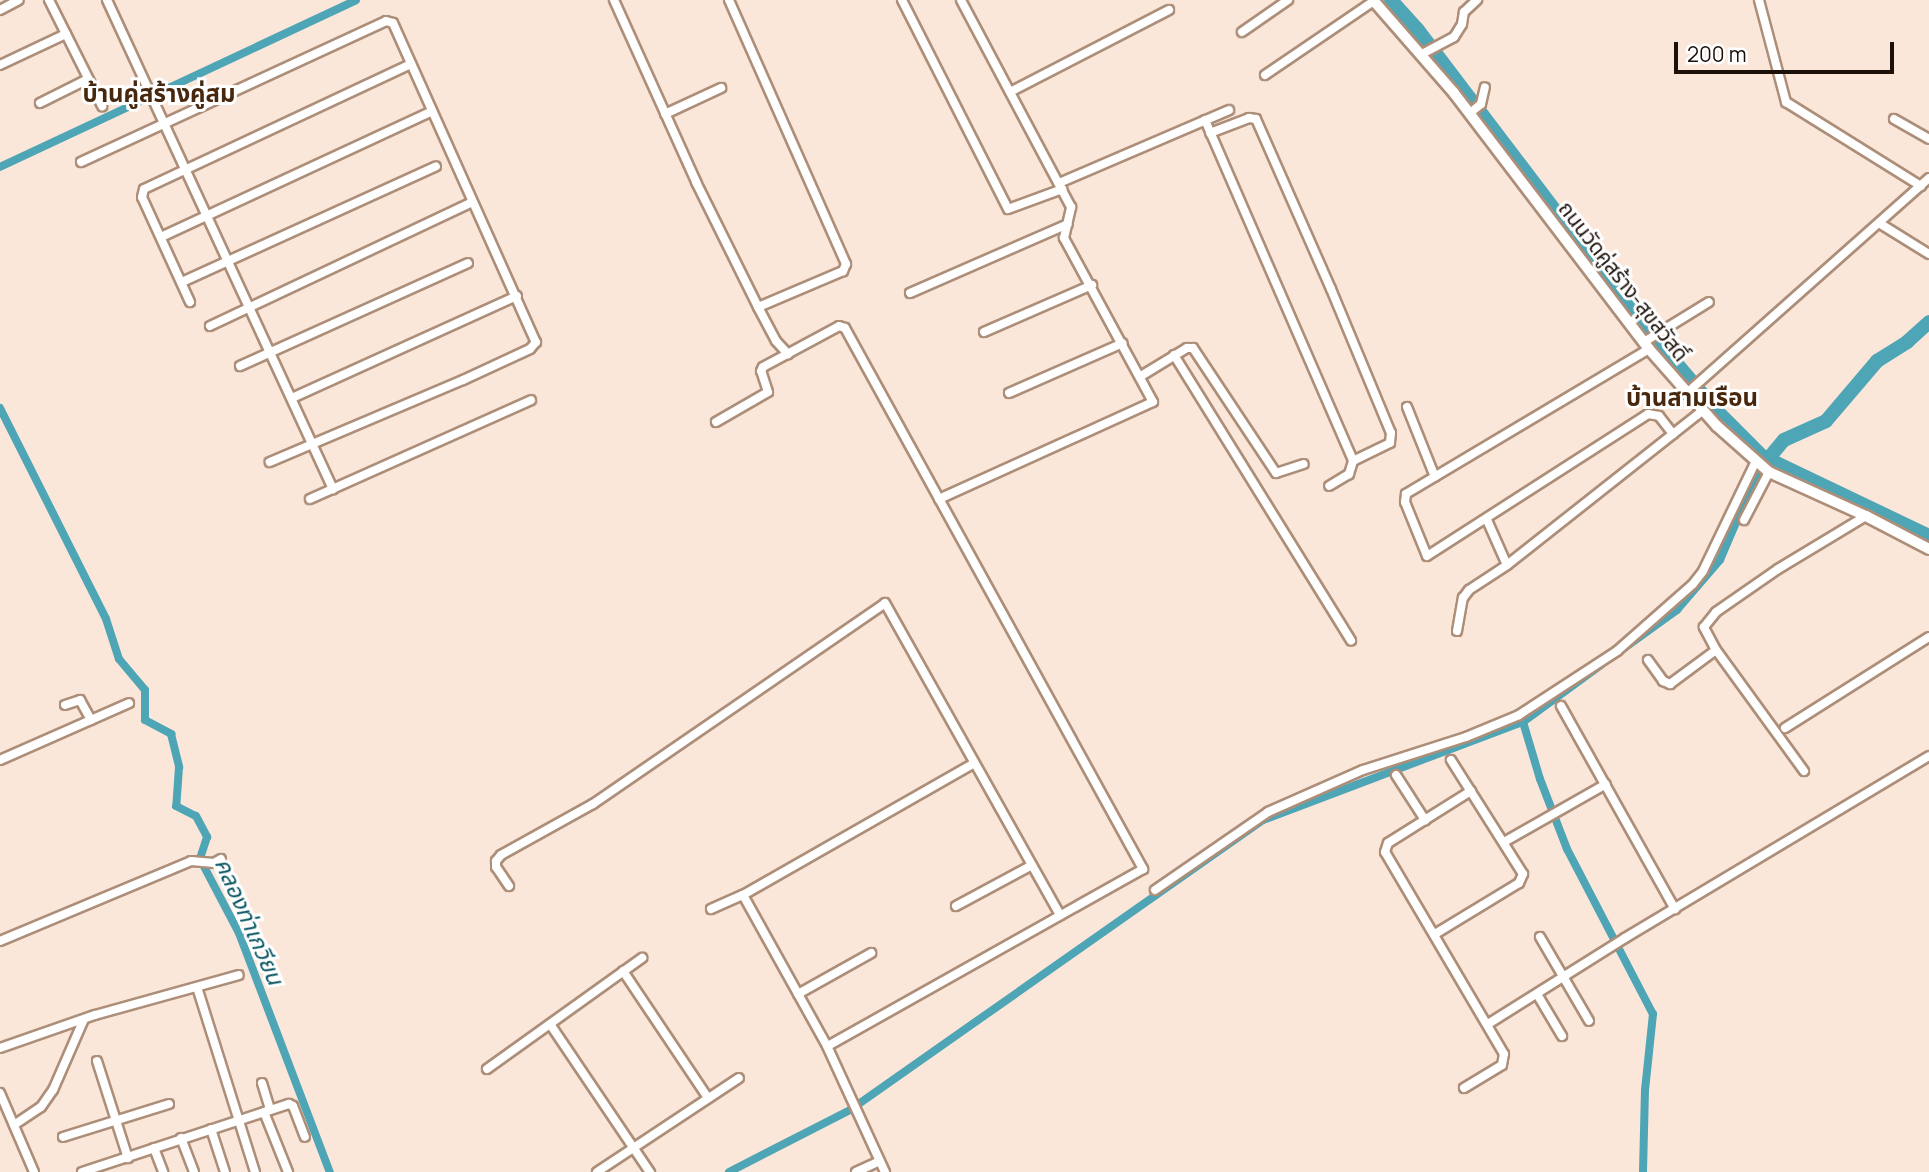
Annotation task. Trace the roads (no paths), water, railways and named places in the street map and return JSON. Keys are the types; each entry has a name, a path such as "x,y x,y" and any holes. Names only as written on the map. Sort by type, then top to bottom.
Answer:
{"street":[{"path":"0,10 19,0"},
{"path":"49,0 102,106"},
{"path":"107,0 187,168 333,489"},
{"path":"614,0 665,114 758,307 776,341 788,354"},
{"path":"729,0 846,264 844,271 758,307"},
{"path":"902,0 1008,209 1229,110"},
{"path":"939,499 1153,402 1092,285 1064,238 1072,207 961,0"},
{"path":"1242,32 1288,0"},
{"path":"1265,75 1373,0"},
{"name":"ถนนวัดคู่สร้าง-สุขสวัสดิ์","path":"1373,0 1476,109 1651,341 1695,388 1702,411 1762,468 1929,548"},
{"path":"1424,52 1454,37 1462,24 1464,12 1478,0"},
{"path":"1695,388 1926,183 1786,102 1759,0"},
{"path":"1010,92 1169,10"},
{"path":"81,162 387,20 393,23 536,342 530,349 270,462"},
{"path":"0,65 66,34"},
{"path":"190,302 142,197 143,191 411,64"},
{"path":"40,103 88,79"},
{"path":"1476,109 1485,87"},
{"path":"665,114 721,88"},
{"path":"161,237 432,111"},
{"path":"1210,133 1249,118 1256,119 1331,289 1391,433 1390,443 1353,461"},
{"path":"1894,119 1929,139"},
{"path":"1205,120 1353,461 1349,474 1329,486"},
{"path":"182,282 436,166"},
{"path":"210,326 472,202"},
{"path":"1879,223 1929,254"},
{"path":"910,293 1068,224"},
{"path":"240,366 468,264"},
{"path":"984,332 1092,285"},
{"path":"292,398 517,296"},
{"path":"1673,434 1659,415 1648,414 1487,520 1427,556 1404,498 1709,302"},
{"path":"716,422 766,394 769,389 761,369 839,327 845,328 1143,869 827,1046"},
{"path":"1009,393 1123,343"},
{"path":"1141,376 1174,355 1193,348 1276,473 1304,464"},
{"path":"1174,355 1351,641"},
{"path":"310,499 531,400"},
{"path":"1407,407 1435,477"},
{"path":"1457,631 1465,594 1507,565 1702,411"},
{"path":"1744,520 1762,468"},
{"path":"1155,890 1268,812 1363,770 1466,737 1516,716 1617,651 1693,584 1762,468"},
{"path":"1804,771 1716,650 1704,627 1716,612 1866,516"},
{"path":"1487,520 1507,565"},
{"path":"509,886 496,867 496,860 501,855 601,799 881,604 888,606 1060,915"},
{"path":"1784,728 1929,637"},
{"path":"1648,660 1664,681 1670,684 1716,650"},
{"path":"65,705 80,700 91,720"},
{"path":"0,760 129,703"},
{"path":"1561,706 1675,909"},
{"path":"1488,1024 1625,938 1929,757"},
{"path":"1435,934 1522,879 1522,868 1451,760"},
{"path":"711,909 743,895 974,763"},
{"path":"1396,775 1425,820"},
{"path":"1504,842 1605,784"},
{"path":"1464,1088 1504,1062 1504,1054 1385,852 1388,843 1471,791"},
{"path":"0,941 197,860 218,861"},
{"path":"956,906 1032,865"},
{"path":"743,895 827,1046 886,1172"},
{"path":"1540,937 1589,1021"},
{"path":"798,994 871,953"},
{"path":"487,1069 642,958"},
{"path":"624,971 708,1098"},
{"path":"0,1048 83,1019 239,975"},
{"path":"197,988 255,1172"},
{"path":"1537,994 1562,1036"},
{"path":"14,1125 41,1107 53,1090 83,1019"},
{"path":"550,1024 650,1172"},
{"path":"97,1061 128,1158"},
{"path":"597,1172 739,1078"},
{"path":"262,1083 267,1110 288,1172"},
{"path":"0,1094 34,1172"},
{"path":"63,1137 169,1104"},
{"path":"82,1172 238,1119 291,1104 305,1137"},
{"path":"211,1129 225,1172"},
{"path":"181,1138 194,1172"},
{"path":"154,1148 163,1172"},
{"path":"856,1172 880,1161"}],"waterway":[{"path":"0,167 356,0"},
{"path":"1391,0 1418,30 1623,300 1715,409 1762,456 1929,536"},
{"path":"1768,459 1784,440 1826,421 1877,361 1907,342 1929,322"},
{"name":"คลองท่าเกวียน","path":"0,408 106,619 119,659 145,690 145,720 171,734 179,767 176,806 196,816 207,837 200,859 239,933 330,1172"},
{"path":"1623,649 1677,610 1720,560 1750,490 1768,459"},
{"path":"729,1172 850,1110 1263,820 1523,722 1601,665"},
{"path":"1523,722 1540,779 1567,849 1653,1014 1645,1090 1643,1172"}],"district":[{"name":"บ้านคู่สร้างคู่สม","path":"159,93"},
{"name":"บ้านสามเรือน","path":"1692,397"}]}
